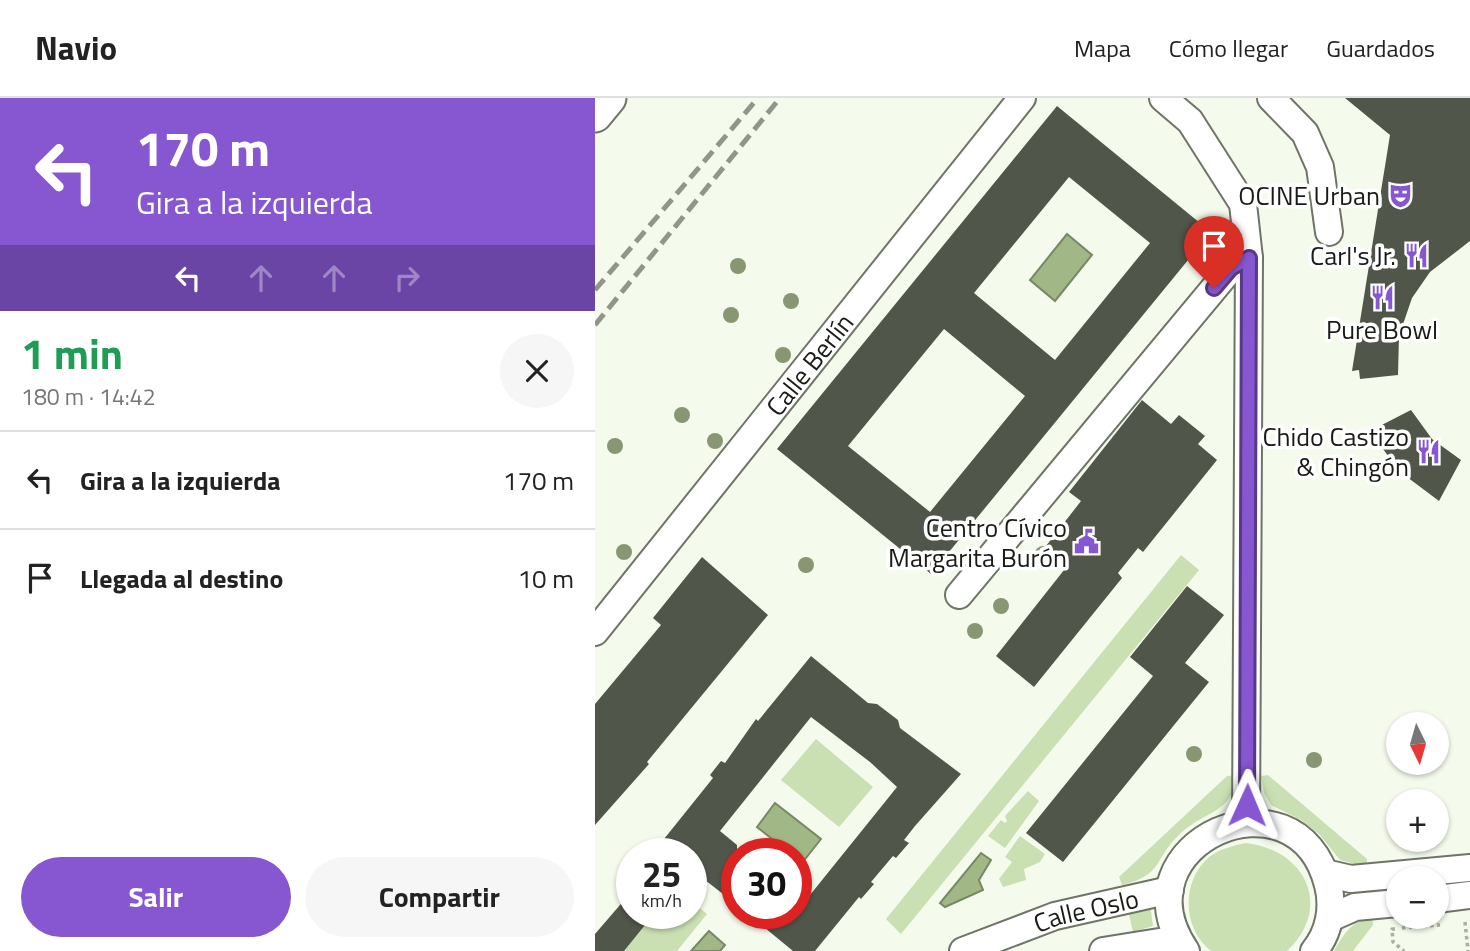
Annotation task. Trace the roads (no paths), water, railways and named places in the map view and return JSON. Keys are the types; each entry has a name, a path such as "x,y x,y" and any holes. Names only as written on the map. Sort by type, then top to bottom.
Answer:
{"main road":[{"path":"595,115 609,98"}],"street":[{"name":"Calle Berlín","path":"595,632 1022,98"},
{"path":"1163,98 1191,121 1243,204 1249,258 1246,822"},
{"path":"1271,98 1305,133 1320,167 1329,232"},
{"path":"959,595 1231,268 1249,258"},
{"path":"1182,945 1170,915 1170,890 1179,864 1196,843 1220,828 1246,822 1271,825 1294,835 1313,852 1325,873 1331,895 1330,918 1321,942 1314,951"},
{"path":"1325,873 1351,879 1470,868"},
{"name":"Calle Oslo","path":"963,951 1055,916 1170,890"},
{"path":"1449,898 1470,895"},
{"path":"1330,918 1355,906 1386,904"},
{"name":"Calle Oslo","path":"1103,951 1182,945"}],"railway":[{"path":"595,290 758,98"},
{"path":"595,325 780,98"}],"place":[{"name":"OCINE Urban","path":"1400,195"},
{"name":"Carl's Jr.","path":"1416,255"},
{"name":"Pure Bowl","path":"1382,297"},
{"name":"Chido Castizo & Chingón","path":"1429,451"},
{"name":"Centro Cívico Margarita Burón","path":"1087,542"}]}
